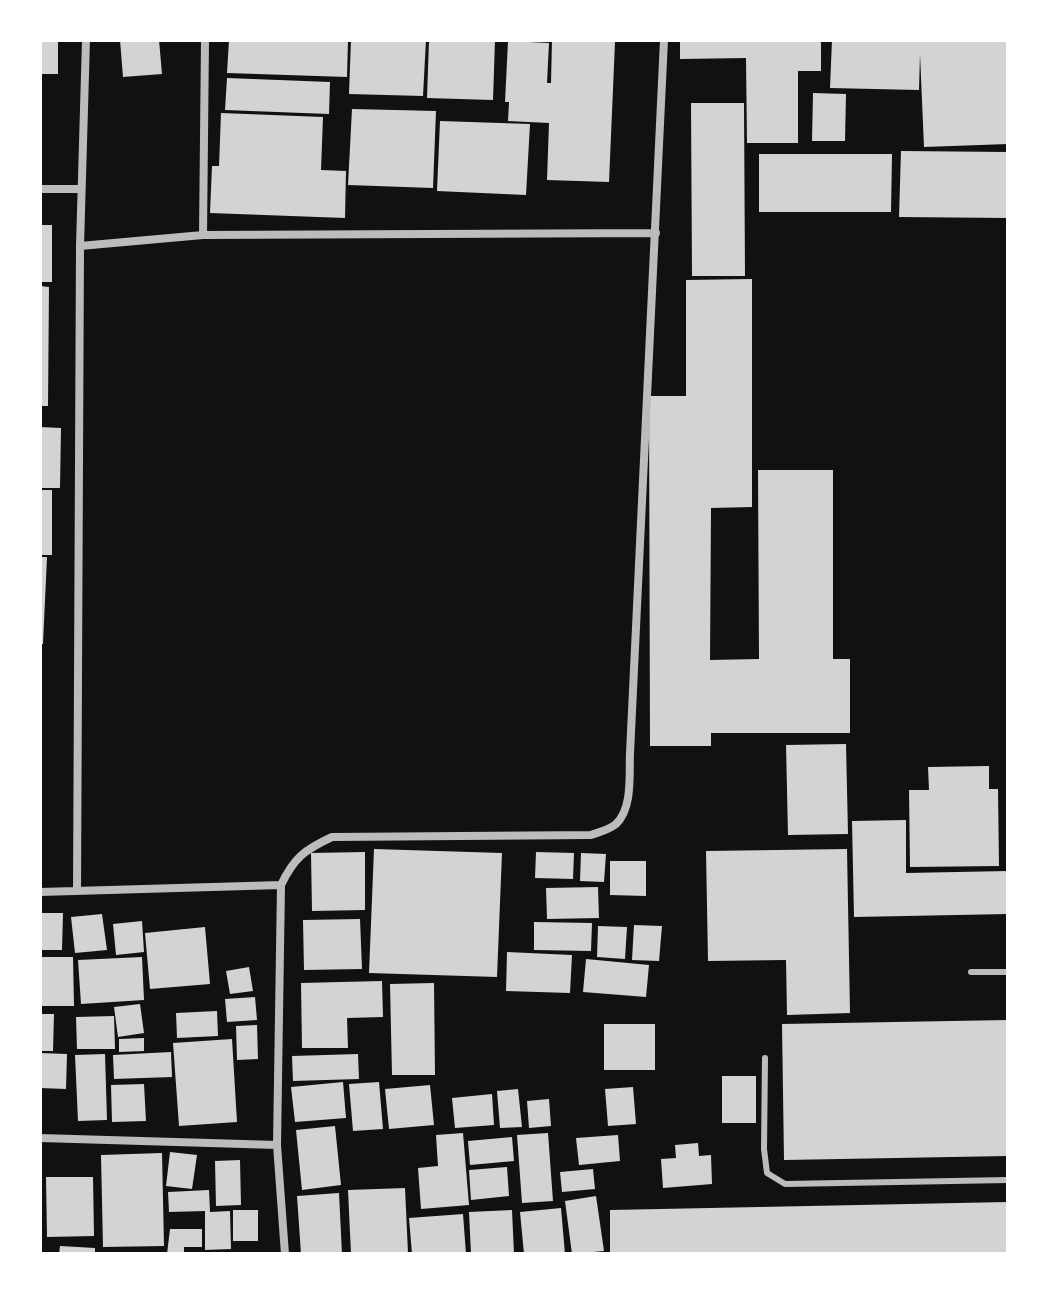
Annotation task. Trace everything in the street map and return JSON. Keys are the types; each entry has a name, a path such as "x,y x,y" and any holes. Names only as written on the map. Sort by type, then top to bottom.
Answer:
{"street":[{"path":"77,891 80,246 86,40"},
{"path":"203,235 205,40"},
{"path":"285,1254 277,1145 281,885 291,864 307,849 332,837 591,835 613,827 622,816 629,782 664,40"},
{"path":"40,189 81,189"},
{"path":"80,246 203,235 656,233"},
{"path":"40,892 281,885"},
{"path":"40,1138 277,1145"}],"lane":[{"path":"971,972 1008,972"},
{"path":"765,1058 764,1149 767,1173 785,1184 1008,1180"}],"building":[{"path":"40,40 58,40 58,74 40,74"},
{"path":"120,40 159,40 162,74 123,77"},
{"path":"229,40 348,40 347,77 227,73"},
{"path":"351,40 426,40 423,96 349,94"},
{"path":"429,40 495,40 493,100 427,98"},
{"path":"552,40 615,42 609,182 547,180 549,123 508,121 509,102 505,102 508,41 549,43 547,83 551,83"},
{"path":"680,40 821,40 821,71 798,71 798,143 747,143 746,58 680,59"},
{"path":"832,40 1008,40 1008,144 924,147 920,54 919,90 830,88"},
{"path":"227,78 330,82 329,114 225,110"},
{"path":"813,93 846,94 845,141 812,141"},
{"path":"691,103 744,103 745,276 692,276"},
{"path":"352,109 436,111 433,188 348,185"},
{"path":"221,113 323,117 321,170 346,171 345,218 210,213 212,166 219,166"},
{"path":"440,121 530,124 526,195 437,191"},
{"path":"901,151 1008,152 1008,218 899,217"},
{"path":"759,154 892,154 891,212 759,212"},
{"path":"40,225 52,225 52,282 40,282"},
{"path":"752,279 752,507 711,508 710,660 759,659 758,470 833,470 833,659 850,659 850,733 711,733 711,746 650,746 649,396 686,396 686,280"},
{"path":"40,286 49,287 48,406 40,406"},
{"path":"40,427 61,428 60,488 40,488"},
{"path":"40,490 52,490 52,555 40,555"},
{"path":"40,557 47,557 43,644 40,644"},
{"path":"846,744 848,834 788,835 786,745"},
{"path":"989,766 989,789 998,789 999,866 910,867 909,790 929,790 928,767"},
{"path":"906,820 906,873 1008,871 1008,914 854,917 852,821"},
{"path":"374,849 502,853 497,977 369,973"},
{"path":"847,849 850,1013 787,1015 786,960 708,961 706,851"},
{"path":"365,852 365,910 312,911 311,853"},
{"path":"536,852 574,853 573,879 535,878"},
{"path":"581,853 606,854 604,882 580,881"},
{"path":"610,861 646,861 646,896 610,895"},
{"path":"598,887 599,918 547,919 546,888"},
{"path":"40,913 63,913 62,950 40,950"},
{"path":"102,914 107,950 75,953 71,917"},
{"path":"360,919 362,969 304,970 303,920"},
{"path":"142,921 144,952 116,955 113,924"},
{"path":"534,922 592,923 591,951 534,950"},
{"path":"634,925 662,926 659,961 632,960"},
{"path":"598,926 627,927 625,959 597,957"},
{"path":"205,927 210,984 150,989 145,933"},
{"path":"507,952 572,955 570,993 506,991"},
{"path":"40,957 73,957 74,1006 40,1006"},
{"path":"142,957 144,1000 81,1004 78,960"},
{"path":"586,959 649,965 646,997 583,992"},
{"path":"249,967 253,991 230,994 226,971"},
{"path":"382,981 383,1017 347,1018 348,1048 302,1048 301,983"},
{"path":"434,983 435,1075 392,1075 390,984"},
{"path":"255,997 257,1020 227,1022 225,999"},
{"path":"140,1004 144,1033 118,1037 114,1007"},
{"path":"217,1011 218,1036 177,1038 176,1013"},
{"path":"40,1014 54,1014 53,1051 40,1051"},
{"path":"114,1016 115,1049 77,1049 76,1017"},
{"path":"1008,1020 1008,1156 784,1160 782,1024"},
{"path":"604,1024 655,1024 655,1070 604,1070"},
{"path":"257,1025 258,1059 237,1060 236,1026"},
{"path":"144,1038 144,1051 119,1052 119,1039"},
{"path":"232,1039 237,1122 179,1126 173,1043"},
{"path":"171,1052 172,1077 114,1079 113,1055"},
{"path":"40,1053 67,1054 66,1089 40,1088"},
{"path":"105,1054 107,1120 78,1121 75,1055"},
{"path":"358,1054 359,1079 293,1081 292,1056"},
{"path":"722,1076 756,1076 756,1123 722,1123"},
{"path":"343,1082 346,1118 295,1122 291,1087"},
{"path":"379,1082 383,1129 353,1131 349,1084"},
{"path":"144,1084 146,1121 112,1122 111,1085"},
{"path":"430,1085 434,1125 389,1129 385,1089"},
{"path":"633,1087 636,1124 608,1126 605,1089"},
{"path":"518,1089 522,1127 500,1128 497,1091"},
{"path":"492,1094 494,1125 455,1128 452,1098"},
{"path":"549,1099 551,1126 529,1128 527,1101"},
{"path":"335,1126 341,1185 302,1190 296,1130"},
{"path":"463,1133 469,1205 421,1209 418,1168 438,1166 436,1135"},
{"path":"548,1133 553,1201 522,1203 517,1135"},
{"path":"618,1135 620,1161 579,1165 576,1138"},
{"path":"512,1137 514,1161 470,1165 468,1141"},
{"path":"698,1143 699,1156 711,1155 712,1184 663,1188 661,1159 676,1158 675,1145"},
{"path":"170,1152 197,1155 192,1189 166,1186"},
{"path":"162,1153 164,1246 103,1247 101,1155"},
{"path":"240,1160 241,1205 216,1206 215,1161"},
{"path":"507,1167 509,1196 471,1200 469,1170"},
{"path":"593,1169 595,1189 562,1192 560,1172"},
{"path":"46,1177 93,1177 94,1236 47,1237"},
{"path":"405,1188 408,1253 351,1254 348,1190"},
{"path":"209,1190 210,1212 230,1211 231,1249 205,1250 205,1211 169,1212 168,1192"},
{"path":"339,1193 342,1254 301,1254 297,1196"},
{"path":"596,1196 604,1251 572,1254 565,1201"},
{"path":"1008,1202 1008,1254 610,1254 610,1210"},
{"path":"561,1208 565,1254 524,1254 520,1212"},
{"path":"233,1210 258,1210 258,1241 233,1241"},
{"path":"512,1210 514,1254 471,1254 469,1212"},
{"path":"463,1214 466,1254 412,1254 409,1218"},
{"path":"170,1229 202,1229 202,1247 184,1247 184,1254 167,1254"},
{"path":"60,1246 95,1248 95,1254 59,1254"}]}
